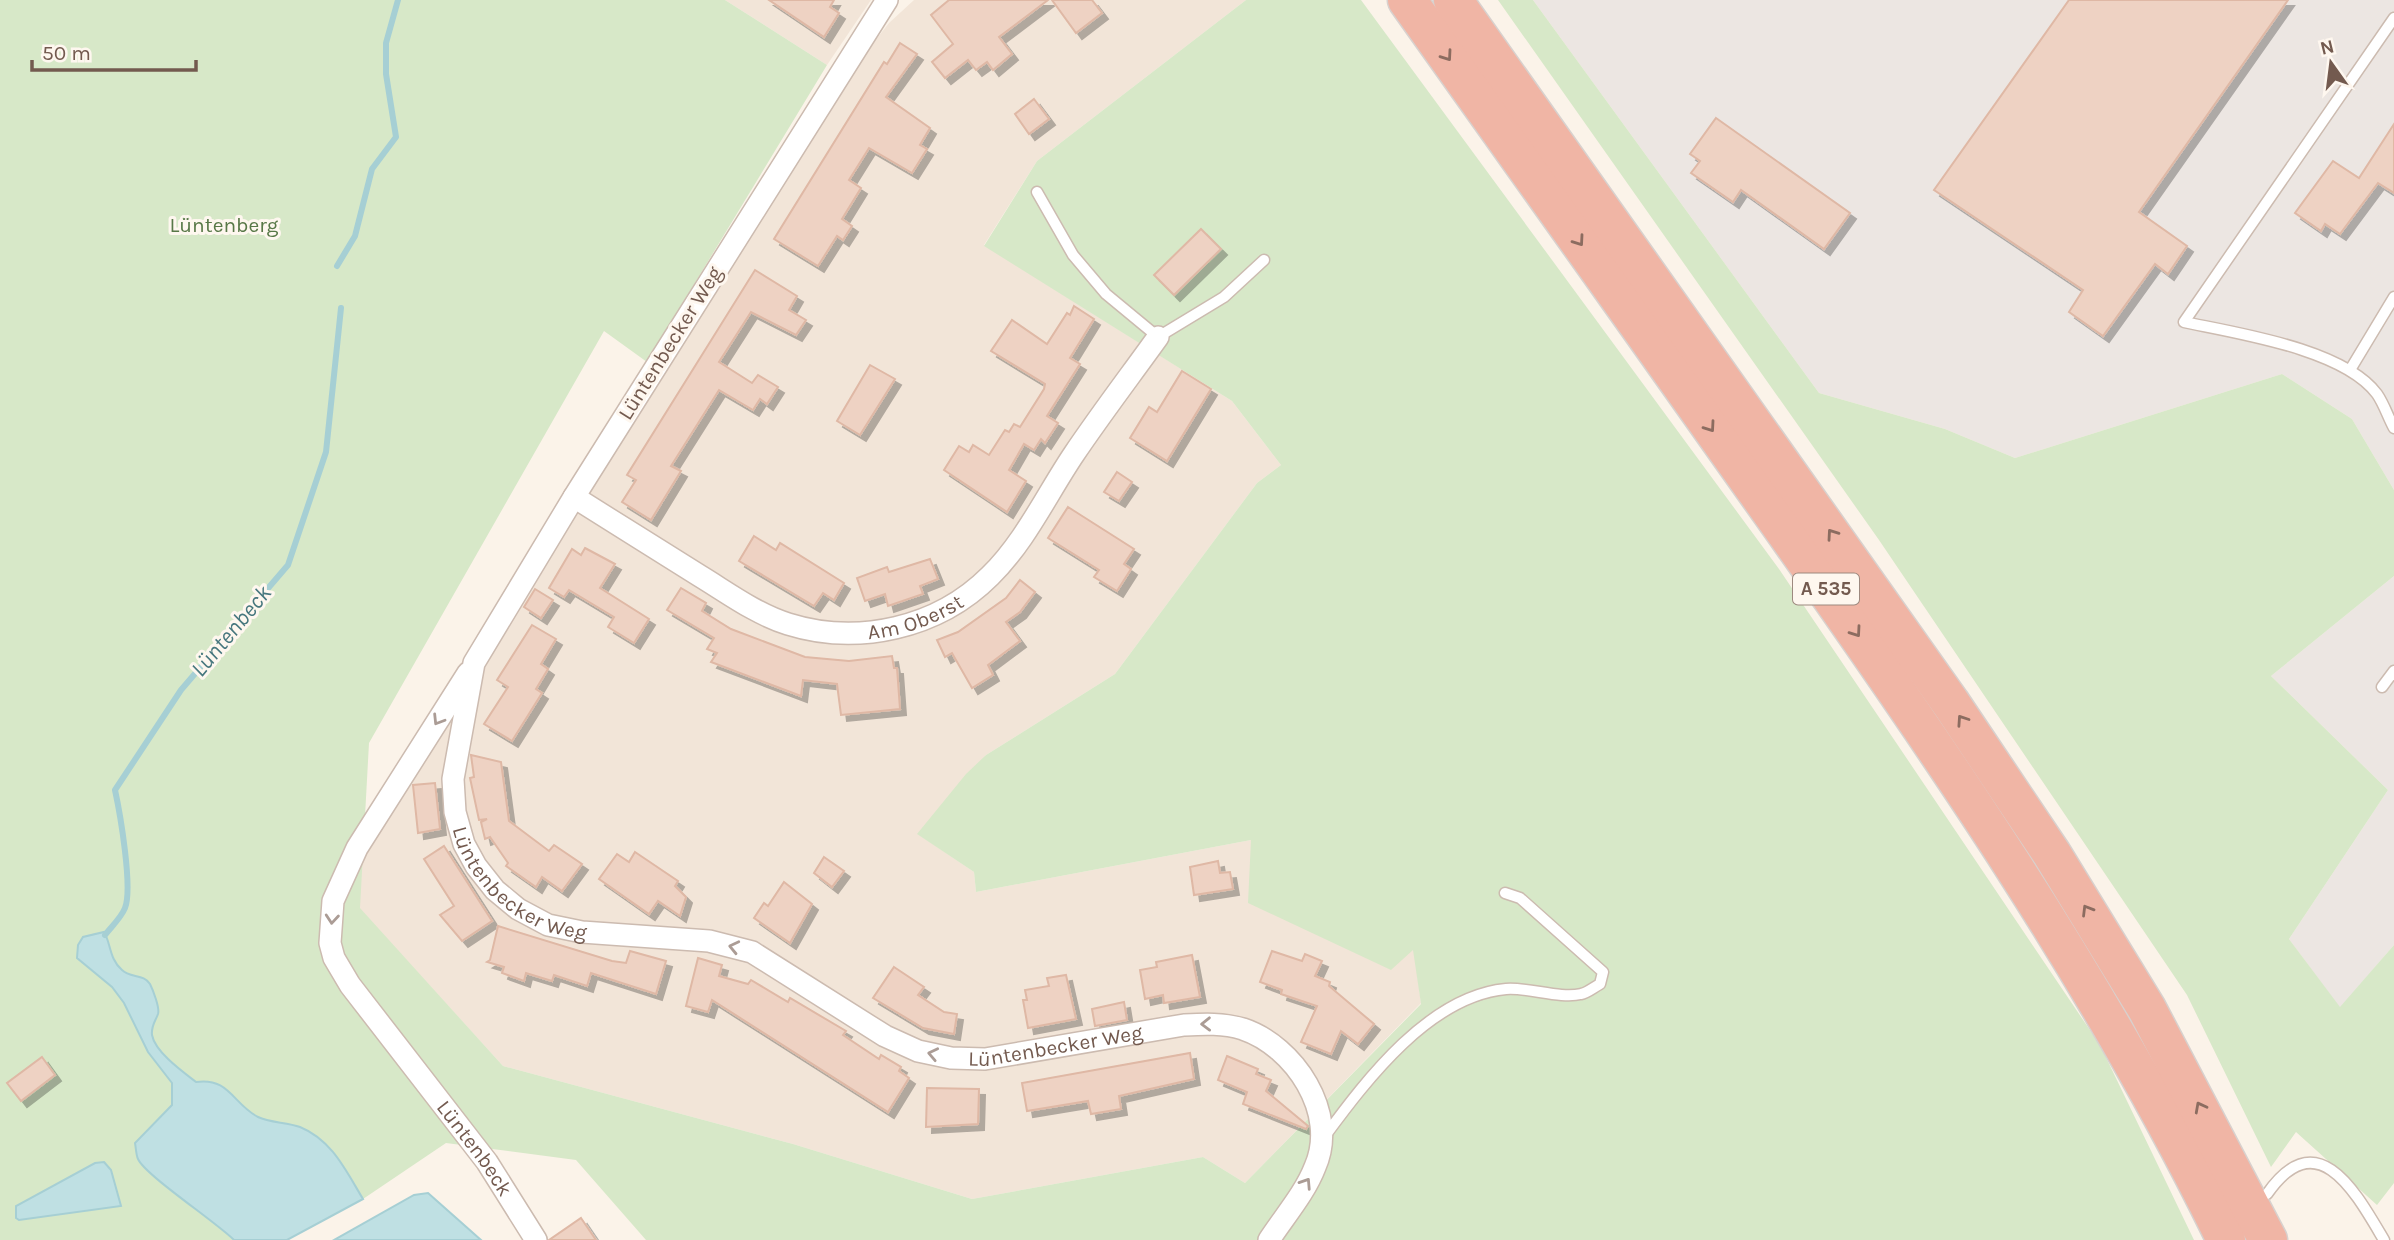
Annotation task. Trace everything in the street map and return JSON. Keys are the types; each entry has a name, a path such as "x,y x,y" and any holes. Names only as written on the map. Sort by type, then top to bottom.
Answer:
{"highway":[{"name":"A 535","path":"1407,0 1844,616 2023,878 2120,1037 2226,1240"},
{"name":"A 535","path":"1453,0 1950,702 2052,854 2147,1009 2233,1168 2268,1240"}],"street":[{"name":"Lüntenbecker Weg","path":"887,0 574,497 474,663 453,779 455,812 464,844 476,866 495,890 518,909 548,925 582,932 709,942 752,952 886,1036 918,1051 951,1058 985,1059 1184,1025 1216,1023 1243,1029 1266,1040 1290,1060 1308,1084 1318,1111 1321,1141 1316,1167 1269,1240"},
{"name":"Am Oberst","path":"574,497 754,610 788,624 820,632 867,634 915,624 955,604 990,576 1023,535 1074,455 1157,337"},
{"name":"Lüntenbeck","path":"474,663 357,848 333,901 330,943 334,958 350,985 487,1162 536,1240"}],"lane":[{"path":"2394,18 2183,322 2281,342 2350,370 2376,393 2394,428"},
{"path":"1037,192 1073,255 1106,294 1157,337 1224,297 1264,260"},
{"path":"2350,370 2394,297"},
{"path":"2382,687 2394,671"},
{"path":"1321,1141 1365,1083 1397,1050 1446,1010 1480,993 1509,989 1580,995 1600,984 1604,972 1520,898 1505,893"},
{"path":"2267,1194 2292,1166 2308,1162 2331,1168 2346,1181 2384,1240"}],"shaded area":[{"path":"725,0 871,0 827,65"},
{"path":"914,0 1246,0 1037,161 984,245 1232,401 1281,465 1257,483 1115,674 986,755 918,834 974,872 976,892 1251,840 1414,949 1421,1003 1245,1183 1203,1157 972,1199 793,1144 503,1066 359,908 362,857 447,716 470,724 484,670 501,632 859,61 889,23"},
{"path":"1533,0 2394,0 2394,490 2352,419 2282,374 2015,458 1945,429 1819,393"},
{"path":"2394,576 2394,945 2340,1008 2289,939 2388,790 2271,676"}],"green space":[{"name":"Lüntenberg","path":"0,0 725,0 827,65 647,362 604,331 369,743 360,908 503,1066 793,1144 972,1199 1203,1157 1245,1183 1421,1004 1413,950 1391,970 1248,903 1251,840 976,892 974,872 917,834 966,774 986,755 1115,674 1257,483 1281,465 1232,401 984,246 1037,161 1246,0 1361,0 1779,569 2100,1045 2194,1240 646,1240 576,1160 446,1143 363,1199 287,1240 0,1240"},
{"path":"1498,0 1533,0 1819,393 1945,429 2015,458 2282,374 2352,419 2394,490 2394,576 2271,676 2388,790 2289,939 2340,1007 2394,945 2394,1183 2377,1205 2296,1132 2271,1167 2187,995 1879,540"}],"water":[{"path":"104,932 118,966 150,984 158,1011 152,1035 164,1055 196,1082 224,1087 258,1117 295,1125 321,1140 337,1157 363,1199 287,1240 234,1240 143,1166 137,1157 135,1143 172,1105 172,1083 148,1052 124,1003 112,987 77,958 78,945 83,937"},
{"path":"104,1162 111,1170 121,1206 19,1220 16,1218 16,1206 95,1163"},
{"path":"428,1193 481,1240 334,1240 414,1195"}],"building":[{"path":"769,0 834,0 830,7 839,13 824,37"},
{"path":"949,0 1048,0 999,37 1012,54 993,70 987,62 976,70 968,60 945,78 932,62 953,44 931,15"},
{"path":"1052,0 1092,0 1102,13 1076,33"},
{"path":"2069,0 2288,0 2139,212 2187,246 2168,274 2155,264 2103,336 2069,312 2083,290 1934,190"},
{"path":"900,43 917,54 886,97 930,128 920,145 927,149 912,173 869,148 849,180 861,188 842,219 852,226 843,240 837,236 818,266 774,239 884,62 887,64"},
{"path":"1034,99 1049,119 1029,134 1015,114"},
{"path":"1716,118 1850,213 1824,249 1741,190 1733,202 1691,173 1700,161 1690,154"},
{"path":"2394,124 2394,193 2378,183 2340,234 2325,224 2321,231 2295,213 2333,161 2359,178"},
{"path":"1201,229 1221,249 1174,295 1154,275"},
{"path":"755,270 797,296 789,310 806,320 796,335 751,312 719,362 752,383 758,375 778,387 767,404 760,399 753,410 719,390 671,466 681,471 651,520 622,502 636,480 627,475"},
{"path":"1074,306 1094,319 1070,358 1080,364 1047,416 1058,423 1045,443 1041,439 1034,450 1024,444 1009,470 1026,481 1007,512 944,470 959,446 969,452 973,445 989,455 1005,430 1009,432 1014,424 1020,427 1044,389 1045,384 991,351 1012,320 1047,344"},
{"path":"870,365 895,379 860,435 837,421"},
{"path":"1182,371 1211,389 1167,461 1130,438 1149,407 1157,412"},
{"path":"1117,472 1132,482 1119,501 1104,492"},
{"path":"1068,507 1134,549 1124,564 1131,569 1117,591 1094,577 1099,570 1048,538"},
{"path":"754,536 776,550 780,543 844,583 834,600 823,593 814,606 739,561"},
{"path":"585,548 615,564 600,588 649,619 634,643 608,627 614,617 569,590 564,597 549,588 572,549 581,555"},
{"path":"930,559 938,579 920,586 923,594 888,606 885,594 865,601 857,578 887,567 889,572"},
{"path":"1020,580 1035,592 1020,612 1006,622 1020,641 988,665 993,675 972,688 952,653 945,657 937,640 958,632 1006,598"},
{"path":"681,588 706,603 702,611 731,629 805,657 849,661 892,656 894,668 897,668 900,709 841,715 837,684 803,680 801,696 711,662 717,653 707,649 714,638 667,610"},
{"path":"535,589 553,600 541,618 524,607"},
{"path":"532,625 556,639 541,664 548,669 536,689 542,693 512,741 484,724 508,687 497,680"},
{"path":"471,755 501,762 509,821 549,851 554,845 582,864 562,891 542,877 536,887 506,866 508,863 490,837 485,839 481,822 487,819 479,820 470,778 474,777"},
{"path":"435,783 440,829 418,833 413,785"},
{"path":"444,846 492,921 462,941 440,915 454,906 424,859"},
{"path":"635,852 678,881 675,886 686,897 680,916 658,901 649,914 599,879 617,854 629,862"},
{"path":"824,857 844,871 832,887 814,873"},
{"path":"1218,861 1220,873 1230,872 1233,889 1194,895 1190,867"},
{"path":"784,882 812,904 790,943 754,918 764,903 768,906"},
{"path":"498,926 612,961 626,963 630,951 666,961 656,994 591,973 587,986 554,975 552,981 526,973 524,981 502,973 504,967 487,962 490,960"},
{"path":"1272,951 1302,961 1305,954 1322,961 1315,976 1330,982 1329,986 1374,1024 1358,1044 1341,1031 1331,1054 1301,1042 1317,1006 1281,994 1282,990 1260,982"},
{"path":"1192,955 1200,997 1164,1003 1163,995 1145,999 1140,970 1157,967 1156,962"},
{"path":"698,958 722,965 719,976 748,984 751,980 788,1002 790,998 846,1031 843,1035 879,1059 881,1055 901,1067 899,1071 909,1078 888,1112 712,1000 708,1012 686,1006"},
{"path":"894,967 924,987 918,995 944,1012 957,1014 954,1034 923,1028 873,998"},
{"path":"1066,975 1076,1019 1028,1028 1023,1000 1027,1000 1025,990 1049,986 1047,978"},
{"path":"1124,1002 1127,1020 1095,1026 1092,1009"},
{"path":"1190,1053 1194,1079 1119,1096 1121,1109 1091,1114 1088,1101 1027,1111 1022,1083"},
{"path":"1227,1056 1258,1069 1256,1074 1271,1080 1266,1091 1308,1126 1306,1129 1243,1104 1247,1092 1218,1080"},
{"path":"42,1057 55,1075 21,1101 7,1083"},
{"path":"927,1088 979,1089 978,1124 926,1127"},
{"path":"581,1218 596,1240 549,1240"}],"waterway":[{"name":"Lüntenbeck","path":"337,266 355,236 372,169 396,137 386,74 386,43 398,0"},
{"name":"Lüntenbeck","path":"105,935 125,908 128,884 115,790 181,690 288,565 326,452 341,308"}]}
